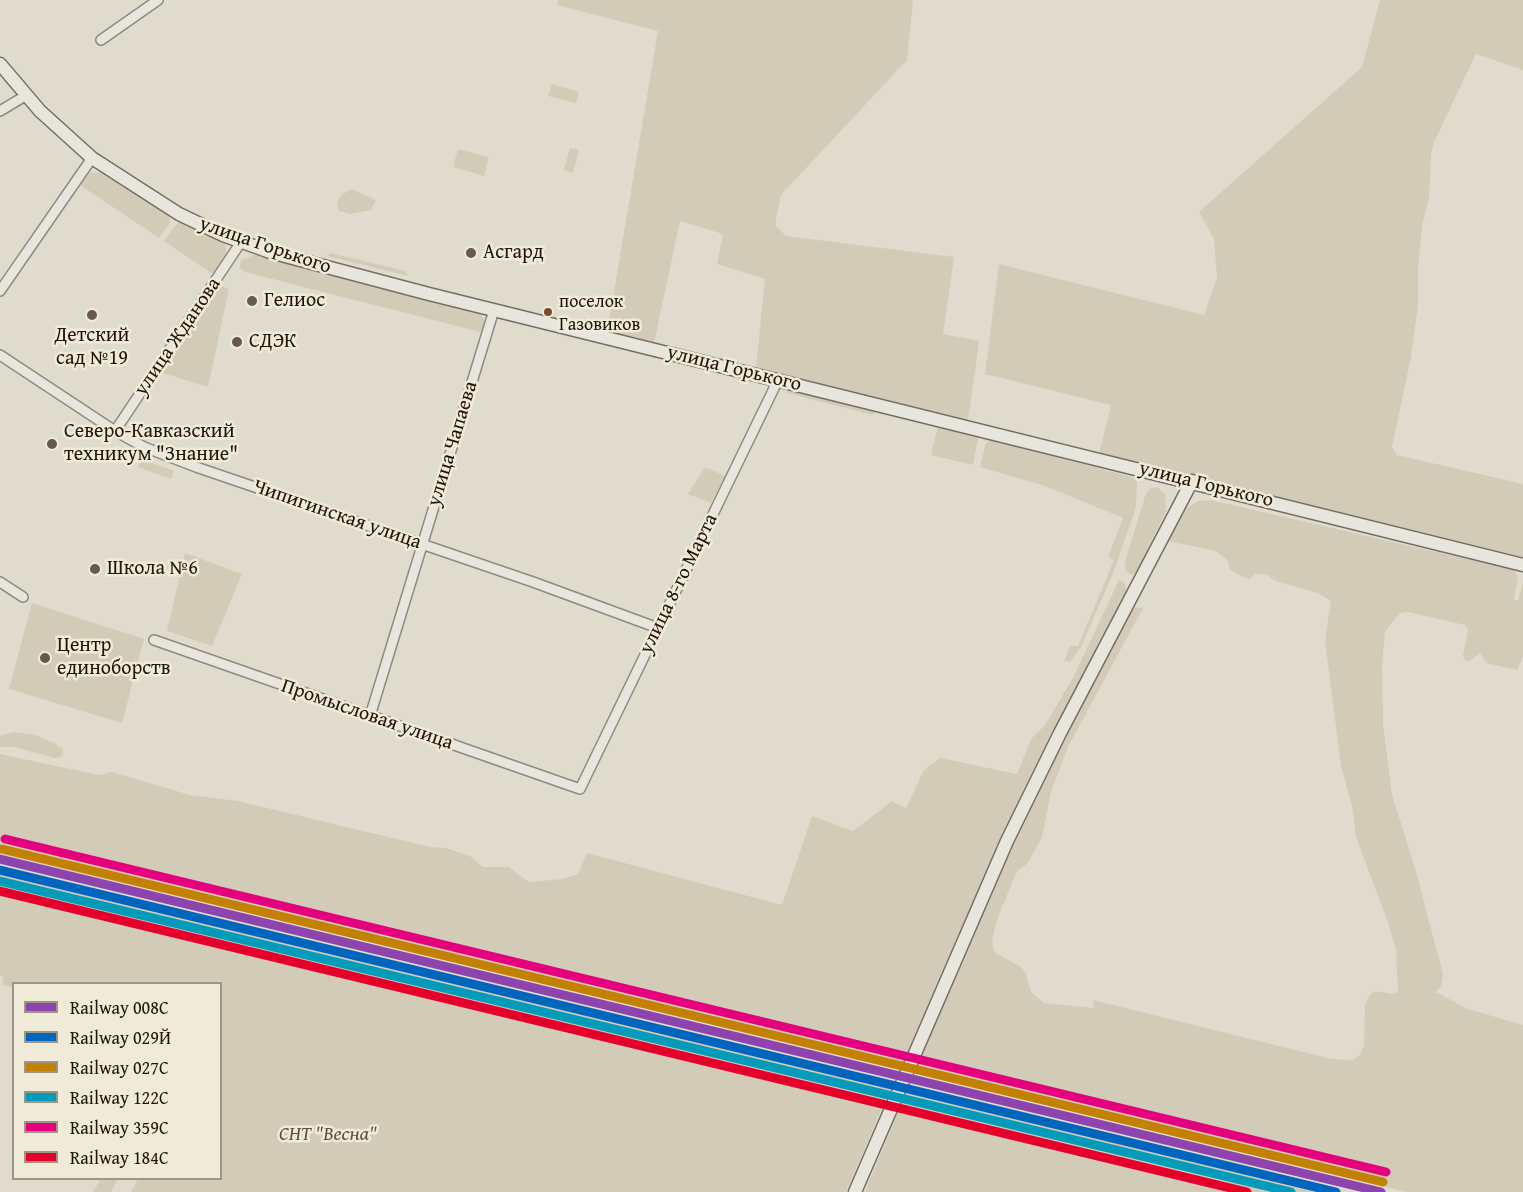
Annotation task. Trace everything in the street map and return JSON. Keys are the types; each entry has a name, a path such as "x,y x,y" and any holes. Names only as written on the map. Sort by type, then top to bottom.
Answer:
{"main road":[{"name":"улица Горького","path":"0,64 26,96 92,158 179,214 241,242 301,262 972,430 1192,481 1523,565"},
{"path":"855,1192 1038,777 1192,481"}],"street":[{"path":"101,40 158,0"},
{"path":"0,111 26,96"},
{"path":"0,291 92,158"},
{"name":"улица Жданова","path":"115,431 241,242"},
{"name":"улица Чапаева","path":"370,716 494,310"},
{"name":"Чипигинская улица","path":"0,355 115,431 144,447 658,628"},
{"name":"улица 8-го Марта","path":"580,789 778,380"},
{"path":"0,582 23,597"},
{"name":"Промысловая улица","path":"154,640 580,789"}],"green space":[{"path":"558,0 913,0 907,60 781,195 775,225 786,236 954,257 943,334 979,341 968,421 756,368 765,279 717,264 723,234 680,221 654,343 607,333 658,31 557,5"},
{"path":"1380,0 1523,0 1523,70 1476,54 1434,142 1431,154 1429,198 1422,226 1418,268 1418,306 1411,357 1392,447 1397,455 1523,484 1523,557 1099,454 1111,405 985,374 999,264 1204,315 1217,278 1214,239 1199,212 1362,67"},
{"path":"552,84 579,92 576,103 548,96"},
{"path":"570,148 579,150 573,173 564,170"},
{"path":"458,149 489,157 484,176 453,167"},
{"path":"100,172 169,215 170,223 159,238 80,185 90,173"},
{"path":"352,189 376,200 371,210 350,214 339,211 337,203 341,195"},
{"path":"179,221 225,243 227,256 218,270 211,273 164,241"},
{"path":"331,253 405,271 408,276 327,256"},
{"path":"254,255 479,312 487,324 483,332 480,332 245,272 240,268 241,261"},
{"path":"218,285 229,289 208,387 160,372"},
{"path":"788,388 874,410 874,413 872,415 787,393"},
{"path":"938,426 978,438 973,465 931,455"},
{"path":"991,440 1132,477 1137,482 1136,507 1114,571 1081,647 1070,662 1064,661 1070,646 1078,646 1114,560 1108,557 1123,518 1045,486 980,467 986,443"},
{"path":"141,459 174,471 171,479 138,467"},
{"path":"705,467 725,476 711,503 688,494"},
{"path":"1157,487 1165,494 1166,511 1137,572 1132,575 1126,571 1125,562 1146,493 1151,488"},
{"path":"1211,500 1514,570 1518,577 1514,599 1518,601 1523,583 1523,656 1517,670 1486,663 1480,653 1470,661 1466,661 1463,656 1468,630 1465,625 1408,612 1400,613 1385,631 1382,668 1383,723 1392,795 1415,868 1443,974 1441,986 1436,992 1468,1009 1523,1025 1523,1192 1407,1192 913,1073 997,875 1050,763 1133,607 1143,608 1068,747 1051,792 1042,837 1028,863 1017,871 998,917 992,940 994,952 1021,967 1026,974 1031,992 1044,1003 1094,1008 1093,1000 1332,1059 1352,1060 1360,1055 1364,1045 1365,1006 1369,996 1375,991 1392,994 1398,991 1396,950 1356,837 1353,810 1341,766 1325,641 1331,601 1318,593 1276,581 1265,574 1255,574 1249,579 1243,577 1230,570 1228,561 1216,551 1167,541 1186,509 1198,501"},
{"path":"185,553 242,574 212,646 167,631"},
{"path":"1119,580 1124,582 1127,591 1039,759 900,1069 0,854 0,754 99,775 112,772 190,795 238,801 430,847 446,848 470,856 483,867 508,867 529,882 563,879 578,874 587,853 782,905 812,816 853,831 892,801 906,808 924,770 940,758 1017,774 1031,739 1045,725 1073,678"},
{"path":"32,603 144,639 122,723 9,689"},
{"path":"13,732 35,735 62,748 63,753 60,757 55,758 14,747 0,747 0,736"},
{"name":"СНТ \"Весна\"","path":"0,871 891,1087 846,1192 131,1192 137,1180 222,1180 222,982 12,982 12,988 2,985 4,977 0,976"},
{"path":"908,1088 1334,1192 865,1192"},
{"path":"100,1180 117,1180 111,1192 93,1192"}],"rail line":[{"name":"359С","path":"5,839 1386,1172"},
{"name":"027С","path":"2,849 1383,1182"},
{"name":"008С","path":"0,859 1381,1192"},
{"name":"029Й","path":"0,870 1336,1192"},
{"name":"122С","path":"0,881 1291,1192"},
{"name":"184С","path":"0,891 1247,1192"}],"place":[{"name":"Асгард","path":"471,253"},
{"name":"Гелиос","path":"252,301"},
{"name":"поселок Газовиков","path":"548,312"},
{"name":"Детский сад №19","path":"92,315"},
{"name":"СДЭК","path":"237,342"},
{"name":"Северо-Кавказский техникум \"Знание\"","path":"52,444"},
{"name":"Школа №6","path":"95,569"},
{"name":"Центр единоборств","path":"45,658"}]}
